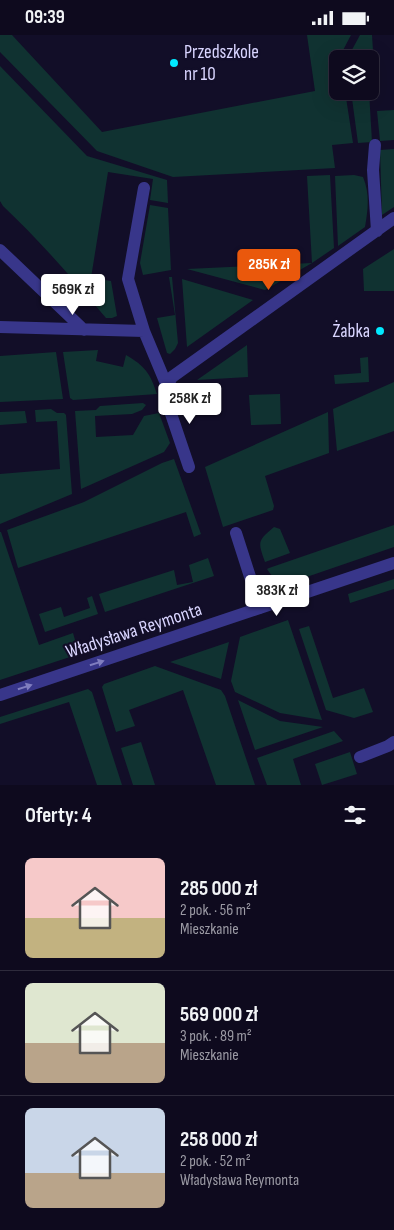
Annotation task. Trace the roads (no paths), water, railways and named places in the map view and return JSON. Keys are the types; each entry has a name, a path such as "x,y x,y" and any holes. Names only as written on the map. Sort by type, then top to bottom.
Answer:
{"street":[{"path":"376,145 373,170 377,231"},
{"path":"144,187 128,279 144,331 167,386"},
{"path":"189,467 166,399 167,386 172,377 394,218"},
{"path":"0,250 84,330"},
{"path":"0,327 144,331"},
{"path":"236,533 260,608"},
{"name":"Władysława Reymonta","path":"0,695 394,563"},
{"path":"360,757 394,742"}],"place":[{"name":"Przedszkole nr 10","path":"174,63"},
{"name":"Żabka","path":"380,331"}]}
